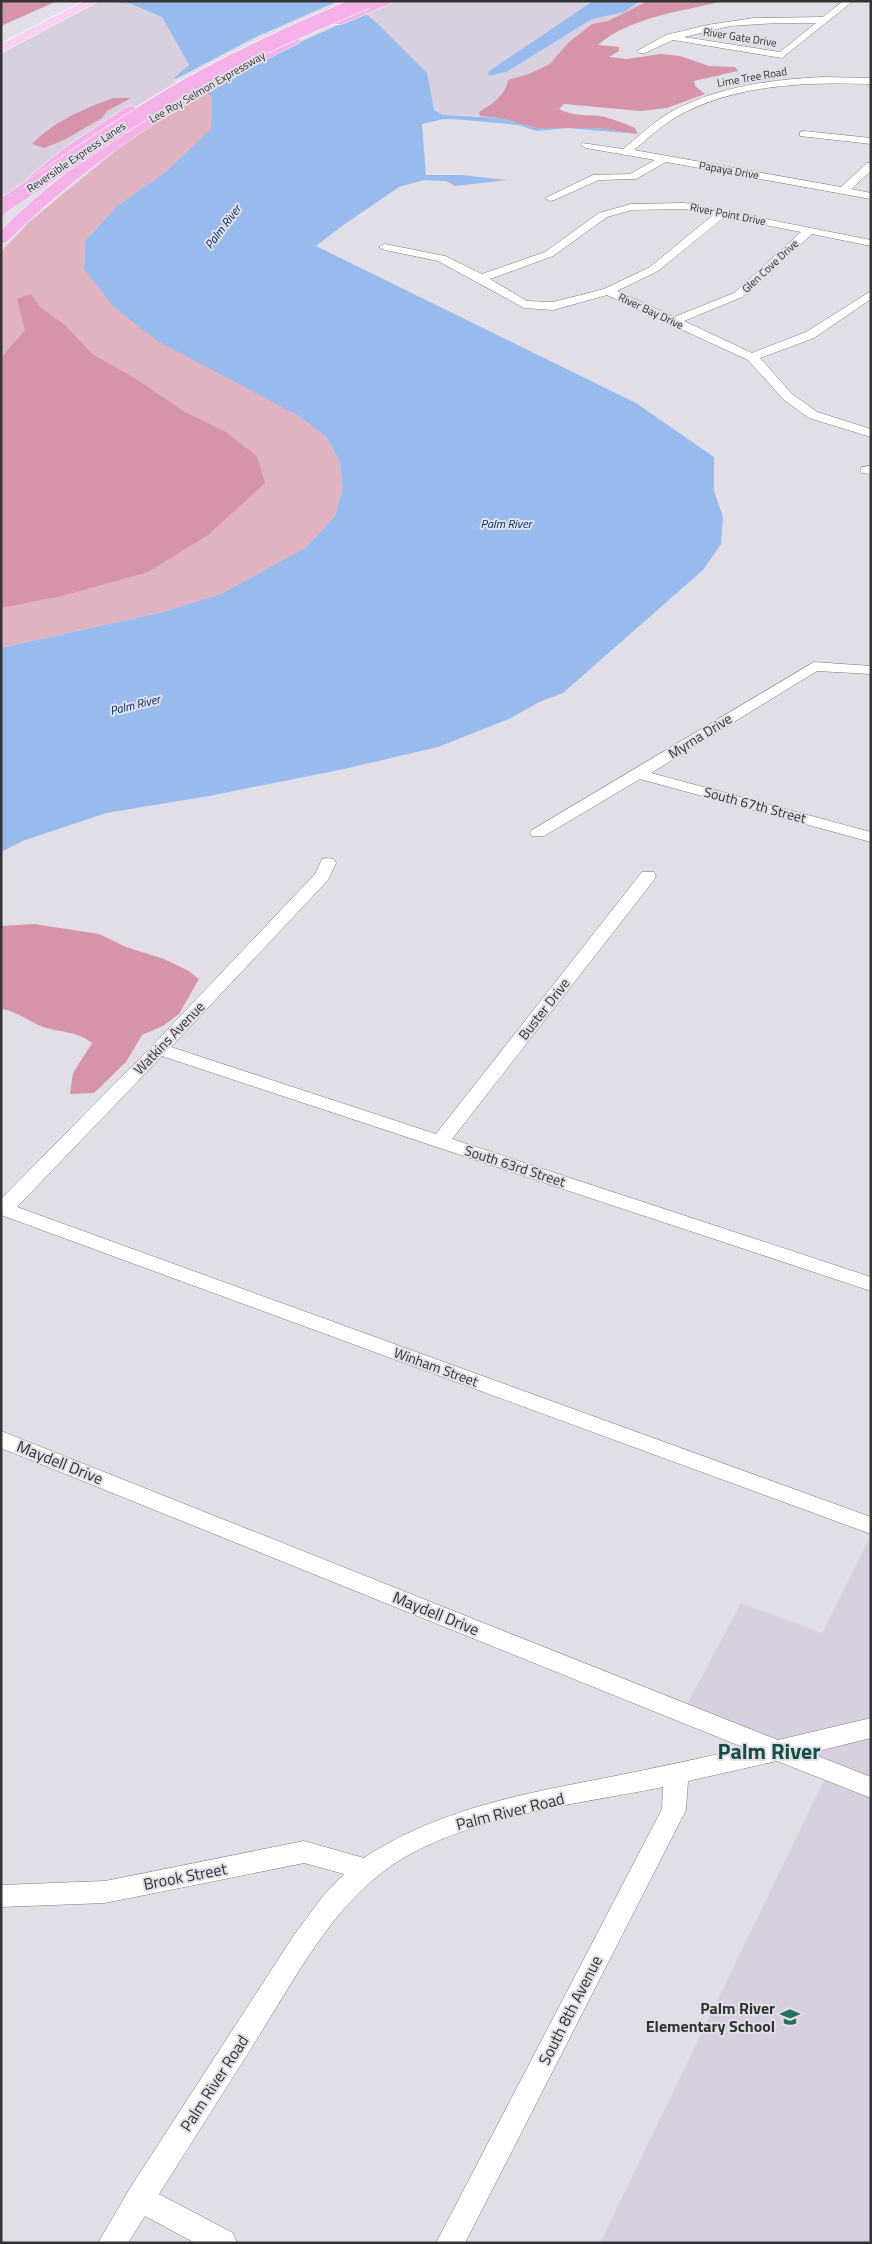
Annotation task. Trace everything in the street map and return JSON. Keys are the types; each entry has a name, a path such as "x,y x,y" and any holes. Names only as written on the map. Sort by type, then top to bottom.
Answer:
{"highway":[{"name":"Lee Roy Selmon Expressway","path":"1,208 72,149 154,96 258,40 349,1"},
{"name":"Reversible Express Lanes","path":"1,208 127,124 196,82 285,36 367,1"},
{"name":"Lee Roy Selmon Expressway","path":"1,239 35,207 93,159 149,119 187,96 285,44 385,1"}],"main road":[{"path":"1,49 92,2"}],"street":[{"name":"River Gate Drive","path":"669,37 782,55 849,1"},
{"path":"642,51 669,37 728,25 793,19 824,20"},
{"name":"Lime Tree Road","path":"625,152 672,115 716,96 752,88 800,82 871,81"},
{"path":"804,134 871,141"},
{"name":"Papaya Drive","path":"586,145 871,196"},
{"path":"550,198 597,177 632,177 665,159"},
{"path":"843,190 871,165"},
{"name":"River Point Drive","path":"481,278 549,254 603,215 631,207 685,206 871,243"},
{"path":"608,291 654,269 722,213"},
{"name":"Glen Cove Drive","path":"674,321 738,295 808,231"},
{"name":"River Bay Drive","path":"385,247 441,258 481,278 524,304 553,306 608,291 752,357 788,397 813,415 871,433"},
{"path":"752,357 810,334 871,294"},
{"name":"Myrna Drive","path":"538,833 814,666 870,670"},
{"name":"South 67th Street","path":"638,774 871,837"},
{"name":"Watkins Avenue","path":"2,1208 159,1049 322,876 328,863"},
{"name":"Buster Drive","path":"440,1141 648,876"},
{"name":"South 63rd Street","path":"159,1049 871,1284"},
{"name":"Winham Street","path":"2,1208 871,1526"},
{"name":"Maydell Drive","path":"1,1438 871,1788"},
{"name":"Palm River Road","path":"112,2243 303,1943 337,1897 366,1869 409,1843 442,1828 488,1814 676,1774 871,1728"},
{"name":"South 8th Avenue","path":"450,2243 674,1810 676,1774"},
{"name":"Brook Street","path":"1,1896 106,1892 304,1852 366,1869"},
{"path":"140,2198 223,2243"}],"shaded area":[{"path":"1,1 57,1 1,26"},
{"path":"96,1 131,4 162,17 189,65 176,77 176,82 122,114 1,206 1,50"},
{"path":"391,1 671,1 604,31 548,87 480,116 443,115 434,110 427,73 364,12"},
{"path":"648,1 723,1 658,16 626,27 598,45 619,47 619,51 609,57 627,59 660,54 680,56 709,66 735,67 738,71 694,81 695,86 705,94 667,108 640,111 564,104 559,109 564,112 613,119 635,128 638,134 597,128 536,128 500,118 480,116 479,112 501,95 508,80 529,74 550,64 568,43 592,24 608,21"},
{"path":"208,92 212,97 211,130 167,171 117,206 85,241 84,269 297,415 326,437 339,460 343,487 335,516 305,548 221,594 163,612 1,648 1,252 29,222 132,137 192,98"},
{"path":"113,98 131,98 107,111 102,118 64,140 44,148 32,144 59,122 91,106"},
{"path":"31,294 40,307 65,325 92,354 133,377 185,412 224,431 257,456 265,483 208,535 148,572 62,596 1,608 1,358 25,330 17,299"},
{"path":"34,924 99,934 126,947 164,959 187,970 199,979 179,1014 163,1026 142,1035 126,1062 94,1093 70,1094 73,1073 92,1043 80,1036 47,1028 1,1009 1,926"},
{"path":"871,1535 871,1725 778,1748 684,1710 741,1603 822,1633"},
{"path":"871,1733 871,1786 791,1753"},
{"name":"Palm River Elementary School","path":"827,1774 871,1791 871,2243 600,2243"}],"water":[{"name":"Palm River","path":"102,1 350,1 378,24 427,73 434,110 443,115 500,118 536,128 567,128 537,131 518,125 444,119 422,124 426,175 461,175 507,180 455,186 446,181 424,180 399,187 316,246 636,403 714,457 714,491 723,517 721,544 703,570 563,693 539,702 511,718 438,747 344,769 209,796 106,813 25,840 1,852 1,648 163,612 221,594 305,548 335,516 343,487 339,460 326,437 297,415 156,340 113,306 84,269 85,241 117,206 167,171 211,129 212,97 207,92 185,93 177,85 175,77 189,65 162,17 131,4"},
{"path":"593,1 640,1 624,12 592,19 506,72 489,76 488,72"},
{"path":"567,128 597,128 638,134"}],"pier":[{"path":"338,1 354,1 367,12 289,47 177,84 174,80 252,39"}],"place":[{"name":"Palm River Elementary School","path":"790,2017"}],"district":[{"name":"Palm River","path":"769,1751"}]}
